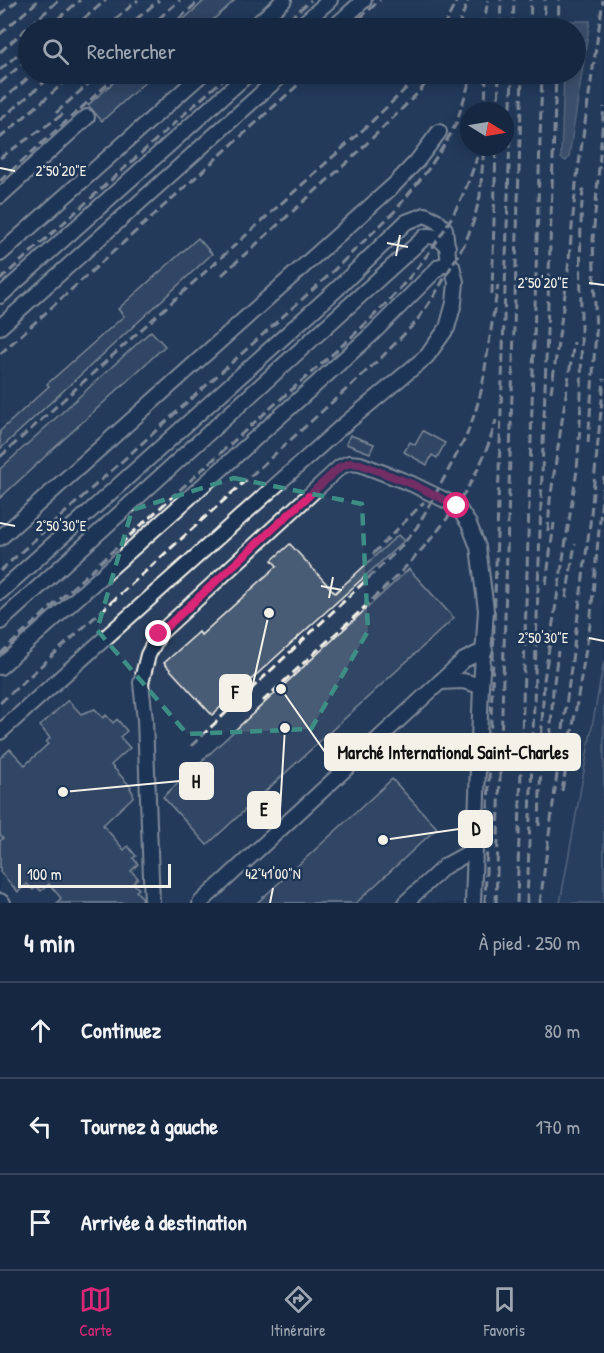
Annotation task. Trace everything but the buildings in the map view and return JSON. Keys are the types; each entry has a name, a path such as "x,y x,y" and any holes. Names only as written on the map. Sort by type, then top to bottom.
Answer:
{"street":[{"path":"264,18 285,0"},
{"path":"309,18 330,0"},
{"path":"344,18 363,0"},
{"path":"0,254 191,84"},
{"path":"0,296 237,84"},
{"path":"0,327 272,84"},
{"path":"0,196 87,117"},
{"path":"0,538 394,185 417,161 439,132"},
{"path":"0,592 328,297 406,222 425,215 436,220 445,229 450,264 456,282 454,303 447,328 427,356 339,429 0,732"},
{"path":"0,622 426,236 432,235 439,238 448,247"},
{"path":"0,668 372,334 440,266 450,264"},
{"path":"152,903 141,683 148,655 159,634 340,467 350,463 360,464 412,484 457,506 469,524 478,547 486,610 473,903"},
{"path":"200,903 464,660 485,650"},
{"path":"440,682 463,681 481,686"},
{"path":"405,903 445,866 474,850"}],"highlighted area":[{"path":"234,478 362,504 368,631 311,729 187,734 97,630 132,510"}],"shaded area":[{"path":"9,0 604,0 604,661 560,903 0,903 0,8"},
{"path":"586,21 590,21 586,47"},
{"path":"564,84 580,84 569,157 566,161 561,158"},
{"path":"604,661 604,903 560,903"}],"railway":[{"path":"0,15 18,0"},
{"path":"18,18 39,0"},
{"path":"39,18 59,0"},
{"path":"59,18 80,0"},
{"path":"85,18 106,0"},
{"path":"117,18 138,0"},
{"path":"138,18 159,0"},
{"path":"159,18 180,0"},
{"path":"180,18 200,0"},
{"path":"290,18 311,0"},
{"path":"360,18 380,0"},
{"path":"448,18 457,0"},
{"path":"462,18 468,0"},
{"path":"485,18 488,0"},
{"path":"500,18 501,0"},
{"path":"513,18 514,0"},
{"path":"530,18 531,0"},
{"path":"544,18 545,0"},
{"path":"558,18 559,0"},
{"path":"551,392 567,280 576,184 603,0"},
{"path":"0,34 18,18"},
{"path":"0,52 18,36"},
{"path":"0,70 18,54"},
{"path":"0,83 18,68"},
{"path":"0,102 21,84"},
{"path":"0,120 42,84"},
{"path":"0,138 62,84"},
{"path":"56,113 88,84"},
{"path":"0,181 108,84"},
{"path":"0,280 218,84"},
{"path":"0,354 299,84"},
{"path":"0,457 366,127 411,84"},
{"path":"222,275 352,158 425,84"},
{"path":"0,571 329,275 394,212 443,147 456,124 469,84"},
{"path":"485,102 486,84"},
{"path":"498,102 499,84"},
{"path":"485,903 512,84"},
{"path":"496,903 522,84"},
{"path":"517,903 542,84"},
{"path":"527,903 556,84"},
{"path":"596,337 593,239 604,107"},
{"path":"0,158 66,112"},
{"path":"0,703 382,357 415,323 434,296 465,243 480,196 483,156"},
{"path":"492,294 496,156"},
{"path":"0,654 381,308 411,275 438,239 460,200 477,157"},
{"path":"541,748 544,680 577,470 581,381 583,189"},
{"path":"191,746 399,549 417,527 466,437 475,413 482,388 498,285"},
{"path":"588,443 596,331"},
{"path":"548,532 550,500 574,342"},
{"path":"540,903 590,524 604,379"},
{"path":"263,701 399,574 440,528 458,504 473,478 496,420"},
{"path":"562,791 590,625 604,477"},
{"path":"373,554 424,502"},
{"path":"546,584 554,523"},
{"path":"566,598 575,544"},
{"path":"549,764 553,690 558,651"},
{"path":"539,826 541,757"}],"place":[{"name":"F","path":"269,613"},
{"name":"Marché International Saint-Charles","path":"281,689"},
{"name":"E","path":"285,728"},
{"name":"H","path":"63,792"},
{"name":"D","path":"383,840"}],"route":[{"path":"159,634 340,467 350,463 360,464 412,484 457,506"}]}
